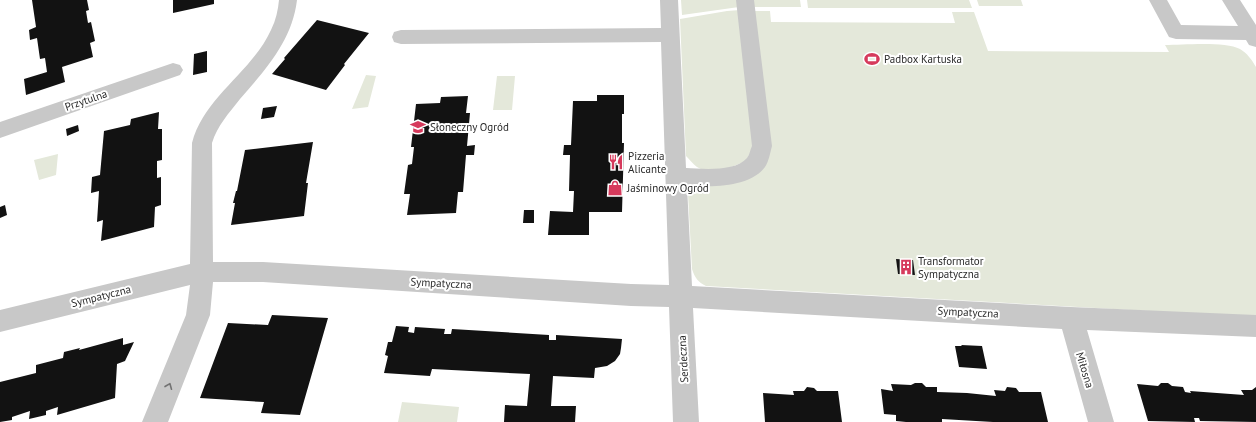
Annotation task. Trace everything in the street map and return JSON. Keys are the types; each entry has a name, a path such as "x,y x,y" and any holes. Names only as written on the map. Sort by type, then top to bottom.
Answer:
{"street":[{"path":"669,0 680,296"},
{"path":"675,177 723,177 742,172 756,162 762,146 745,0"},
{"path":"1158,0 1176,32 1255,36"},
{"path":"1231,0 1255,36"},
{"path":"155,422 198,315 202,272 202,143 204,136 215,116 278,36 288,7"},
{"path":"402,37 671,35"},
{"name":"Przytulna","path":"0,130 173,70"},
{"name":"Sympatyczna","path":"0,322 202,272 263,272 631,295 680,296 1071,318 1256,326"},
{"name":"Serdeczna","path":"680,296 686,422"},
{"name":"Miłosna","path":"1071,318 1100,422"}],"shaded area":[{"path":"681,0 739,0 739,7 682,15"},
{"path":"752,0 800,0 801,7 753,7"},
{"path":"807,0 969,0 972,8 808,8"},
{"path":"977,0 1021,0 1023,6 979,6"},
{"path":"740,10 754,145 746,161 722,170 703,170 697,167 686,156 680,19"},
{"path":"753,11 770,11 771,22 955,23 952,12 974,12 988,51 1169,52 1165,45 1204,44 1224,45 1240,49 1249,57 1256,67 1256,317 706,286 697,279 692,269 688,194 701,184 761,167"},
{"path":"366,75 376,76 368,107 352,109"},
{"path":"497,76 515,76 512,110 493,110"},
{"path":"58,154 56,175 39,180 34,160"},
{"path":"402,402 459,407 457,422 398,422"}],"building":[{"path":"32,0 87,0 89,10 86,11 88,23 91,22 95,41 90,43 93,57 62,67 65,82 26,95 24,79 47,72 45,58 40,59 37,38 30,40 29,30 36,27"},
{"path":"173,0 214,0 214,4 173,13"},
{"path":"317,20 369,33 344,64 345,65 326,90 272,74"},
{"path":"207,51 207,72 193,75 194,54"},
{"path":"597,95 624,95 624,114 622,114 622,143 624,143 622,212 589,212 589,235 548,235 550,211 573,212 574,191 569,191 570,155 563,155 564,145 571,145 573,101 597,101"},
{"path":"468,96 466,113 470,113 467,146 475,145 474,155 466,155 463,192 458,192 456,213 407,215 410,194 404,194 408,165 412,164 414,147 411,147 416,104 440,103 441,97"},
{"path":"277,106 274,117 261,119 263,108"},
{"path":"159,112 158,129 162,129 162,160 157,161 157,178 161,177 161,205 155,207 154,227 101,241 103,220 97,222 99,191 91,193 92,177 100,175 104,131 130,125 131,119"},
{"path":"78,125 79,131 67,136 66,129"},
{"path":"313,142 306,183 308,183 304,216 231,225 235,203 233,203 237,191 245,150"},
{"path":"5,205 7,215 0,218 0,207"},
{"path":"524,210 534,210 534,223 523,223"},
{"name":"Transformator Sympatyczna","path":"896,259 913,260 915,275 898,274"},
{"path":"272,315 328,318 300,415 261,413 264,402 200,398 228,323 268,325"},
{"path":"396,326 409,327 408,332 414,333 415,327 445,329 444,334 451,334 452,329 549,335 549,340 556,340 556,335 622,339 620,354 615,361 607,366 595,368 594,378 553,376 551,406 576,406 575,422 504,422 505,405 527,406 530,374 432,369 430,376 384,373 388,356 385,355 388,342 392,342"},
{"path":"123,338 123,345 134,342 125,361 117,364 115,398 57,415 58,407 46,411 46,415 29,419 30,411 12,417 12,420 0,422 0,382 36,373 36,365 63,358 64,352 80,348 79,350"},
{"path":"961,345 982,346 987,369 959,367 955,346 962,346"},
{"path":"915,383 922,383 926,387 937,387 937,392 996,396 994,390 1005,391 1007,387 1016,388 1019,392 1041,392 1048,422 993,422 942,419 942,422 906,422 896,421 896,415 884,414 881,389 893,391 891,384 911,385"},
{"path":"1161,383 1168,383 1172,386 1183,387 1185,392 1191,393 1190,391 1244,395 1241,390 1252,390 1256,387 1256,422 1200,421 1199,418 1194,418 1195,422 1148,421 1137,384 1158,386"},
{"path":"807,387 814,388 817,391 838,391 842,422 765,422 763,393 794,395 793,391 804,391"}],"place":[{"name":"Padbox Kartuska","path":"872,59"},
{"name":"Słoneczny Ogród","path":"418,127"},
{"name":"Pizzeria Alicante","path":"616,162"},
{"name":"Jaśminowy Ogród","path":"615,188"},
{"name":"Transformator Sympatyczna","path":"906,267"}]}
